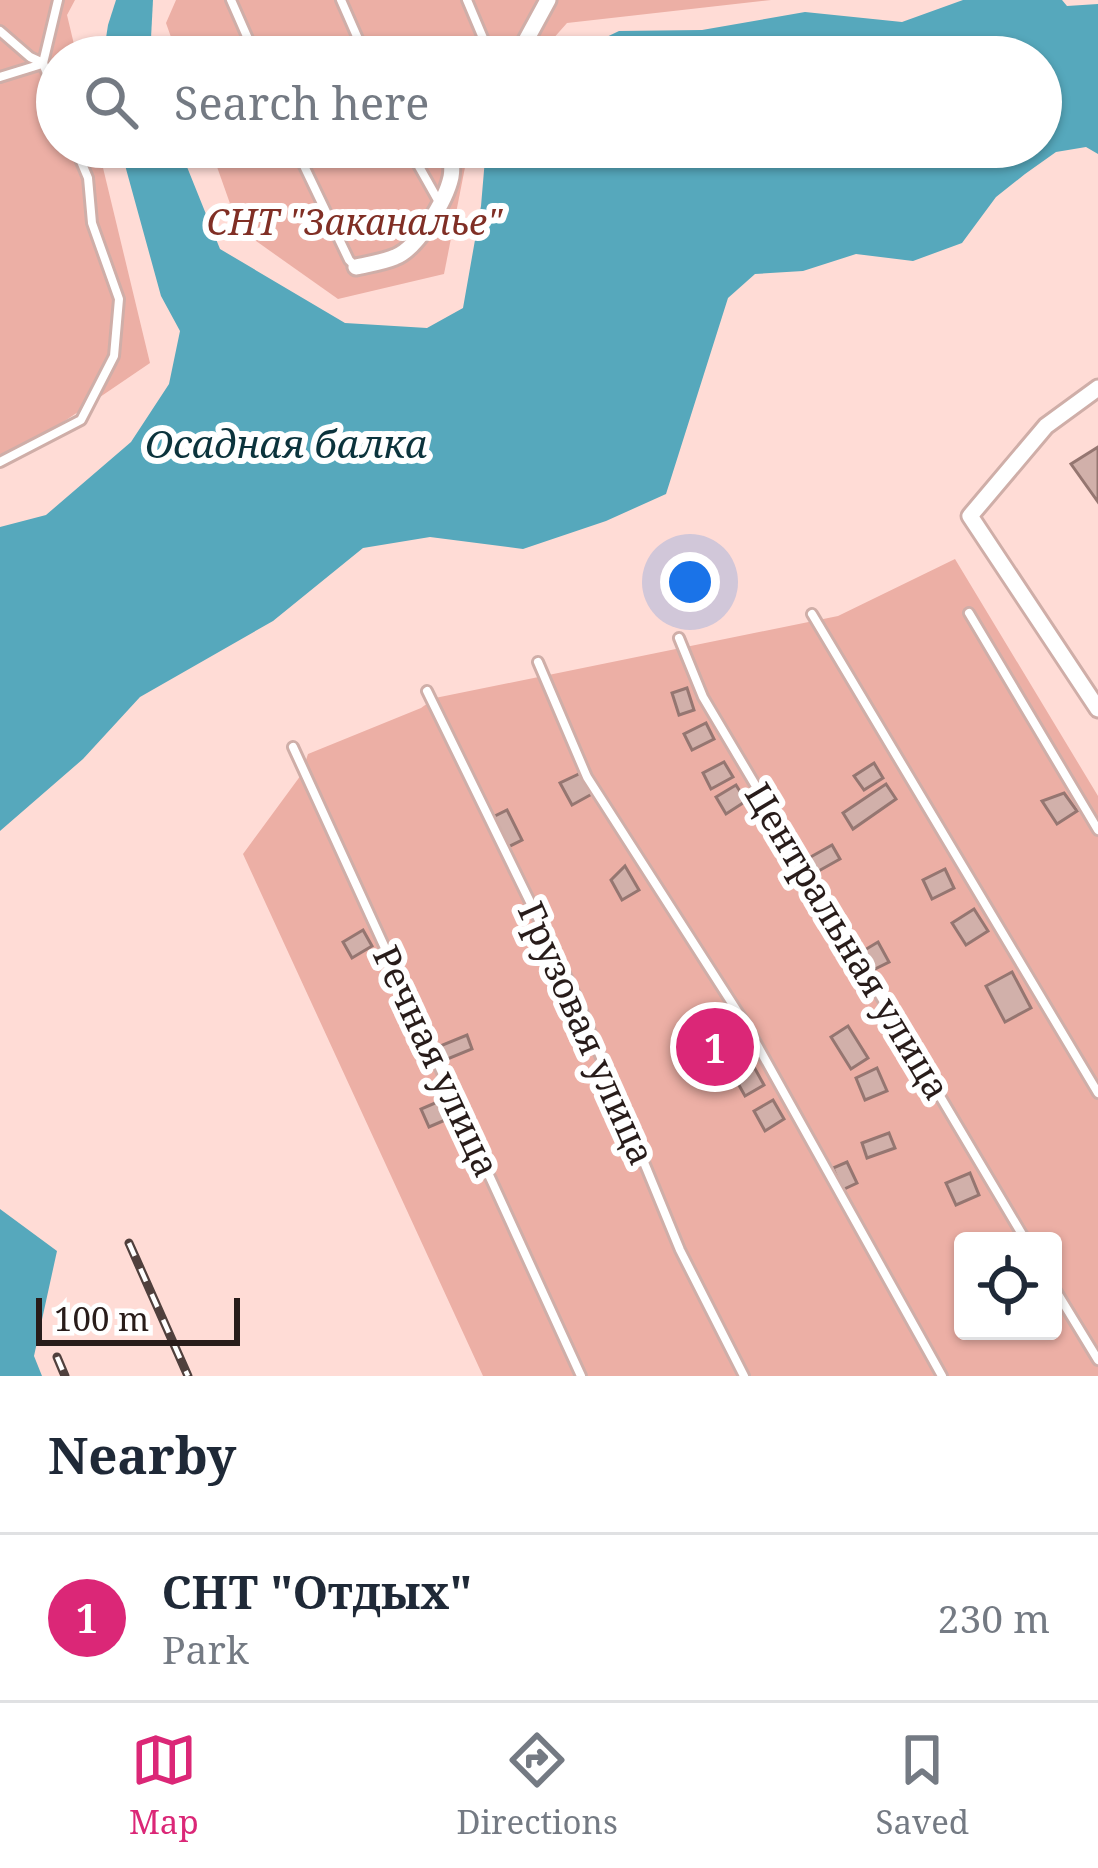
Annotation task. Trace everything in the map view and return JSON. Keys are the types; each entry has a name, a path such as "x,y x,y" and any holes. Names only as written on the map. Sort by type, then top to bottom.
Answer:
{"street":[{"path":"528,36 548,0"},
{"path":"356,267 408,250 440,203 452,168"},
{"path":"1098,388 1046,426 970,516 1098,709"}],"lane":[{"path":"49,36 58,0"},
{"path":"231,0 247,36"},
{"path":"341,0 357,36"},
{"path":"467,0 482,36"},
{"path":"0,31 36,60"},
{"path":"0,77 36,65"},
{"path":"0,462 80,420 113,356 119,299 92,223 84,168"},
{"path":"305,168 356,267"},
{"path":"420,168 440,203"},
{"path":"969,613 1098,830"},
{"path":"812,614 1098,1093"},
{"name":"Центральная улица","path":"679,638 704,697 1021,1232"},
{"path":"538,662 587,777 746,1025 942,1376"},
{"name":"Грузовая улица","path":"427,691 574,992 680,1250 744,1376"},
{"name":"Речная улица","path":"293,747 581,1376"},
{"path":"1062,1301 1098,1360"}],"green space":[{"name":"СНТ \"Заканалье\"","path":"0,0 75,0 67,15 72,36 36,36 36,168 103,168 150,363 0,465"},
{"path":"176,0 771,0 567,23 556,36 171,36 166,23"},
{"name":"СНТ \"Заканалье\"","path":"217,168 465,168 444,274 338,299 239,229"},
{"path":"955,559 1098,796 1098,1376 483,1376 243,854 301,775 308,754 435,698 838,616"}],"water":[{"path":"116,0 153,0 151,36 106,36"},
{"name":"Осадная балка","path":"963,0 1098,4 1098,154 1086,147 1062,151 1062,36 609,36 619,31 702,30 805,12 902,22"},
{"name":"Осадная балка","path":"126,168 187,168 220,249 345,323 427,328 463,308 484,168 1033,168 996,197 962,243 913,261 856,254 803,271 755,274 728,298 666,494 606,521 523,549 430,537 363,548 273,621 140,697 83,759 0,831 0,527 46,515 131,442 169,384 180,331 161,296"},
{"path":"0,1209 57,1251 34,1356 42,1376 0,1376"}],"building":[{"path":"1098,447 1098,502 1071,464"},
{"path":"687,688 694,710 679,715 672,693"},
{"path":"706,723 714,739 692,750 684,734"},
{"path":"724,762 733,777 711,789 703,773"},
{"path":"874,763 883,778 864,790 854,776"},
{"path":"581,773 592,794 572,805 560,783"},
{"path":"886,784 896,799 853,829 843,813"},
{"path":"736,785 746,801 726,814 716,797"},
{"path":"1064,793 1077,811 1057,824 1042,801"},
{"path":"507,810 522,840 504,849 489,819"},
{"path":"832,845 840,859 815,873 807,859"},
{"path":"625,866 639,890 622,900 611,880"},
{"path":"945,869 954,888 932,899 923,880"},
{"path":"974,909 988,931 966,945 952,923"},
{"path":"363,930 372,946 352,958 343,942"},
{"path":"878,942 889,962 873,970 863,951"},
{"path":"1012,972 1031,1008 1005,1022 986,986"},
{"path":"848,1026 868,1058 851,1069 831,1037"},
{"path":"467,1035 472,1049 445,1060 440,1046"},
{"path":"754,1067 764,1085 745,1096 735,1078"},
{"path":"877,1068 887,1091 865,1100 856,1078"},
{"path":"442,1100 450,1118 429,1127 421,1109"},
{"path":"773,1100 784,1119 765,1131 754,1111"},
{"path":"889,1133 895,1148 867,1158 862,1143"},
{"path":"847,1162 857,1183 842,1190 833,1168"},
{"path":"970,1173 979,1195 956,1205 946,1183"}],"railway":[{"path":"129,1243 188,1376"},
{"path":"57,1357 65,1376"}],"place":[{"name":"СНТ \"Отдых\"","path":"715,1047"}]}
